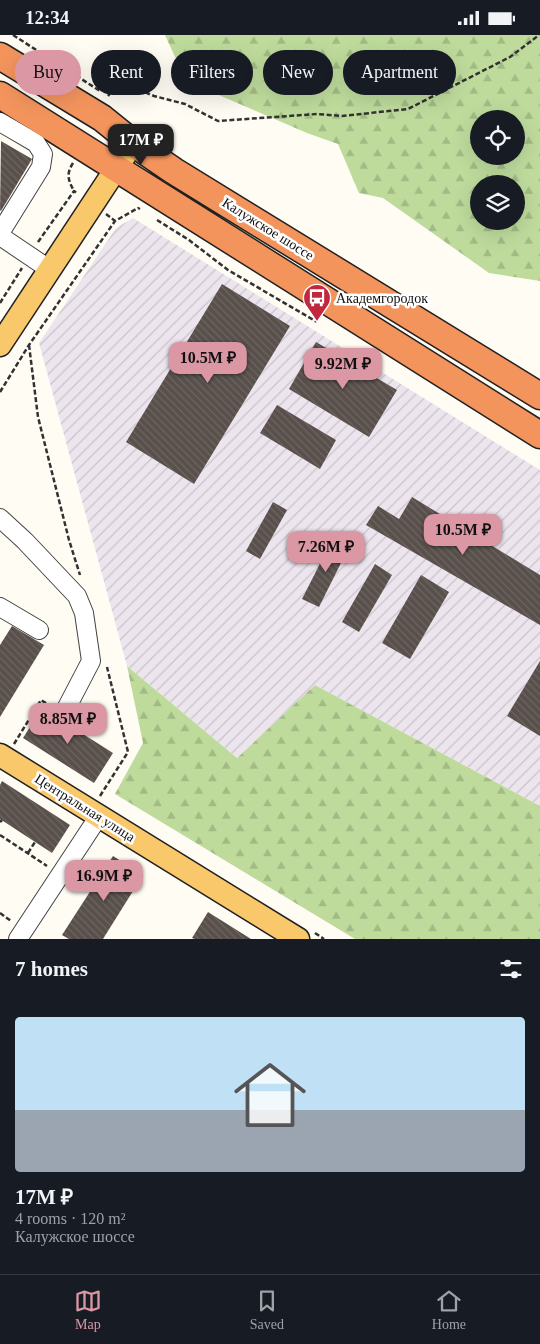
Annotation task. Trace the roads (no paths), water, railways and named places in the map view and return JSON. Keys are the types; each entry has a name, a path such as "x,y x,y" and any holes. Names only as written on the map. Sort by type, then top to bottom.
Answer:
{"highway":[{"name":"Калужское шоссе","path":"0,56 102,118 174,171 540,396"},
{"path":"0,95 540,435"}],"main road":[{"path":"0,345 134,143"},
{"name":"Центральная улица","path":"6,751 99,816 298,939"}],"street":[{"path":"0,122 36,143 43,154 41,167 0,234 49,269"},
{"path":"0,217 5,213 40,150"},
{"path":"0,518 26,541 77,596 84,613 91,661 66,709"},
{"path":"0,607 39,630"},
{"path":"16,931 99,816"}],"place":[{"name":"Академгородок","path":"317,322"}]}
